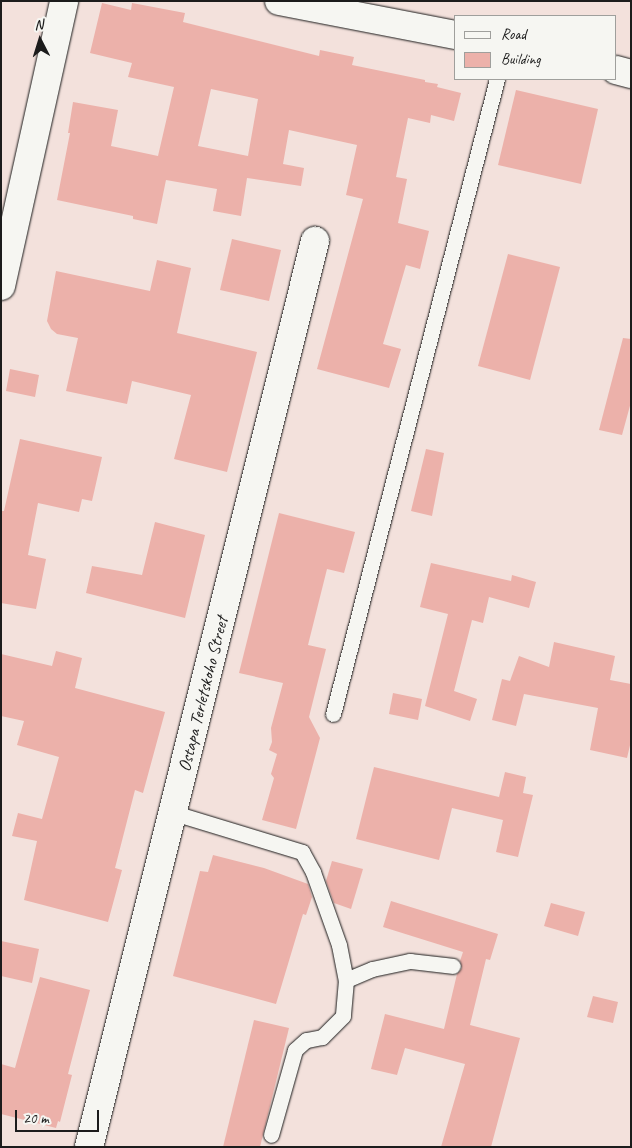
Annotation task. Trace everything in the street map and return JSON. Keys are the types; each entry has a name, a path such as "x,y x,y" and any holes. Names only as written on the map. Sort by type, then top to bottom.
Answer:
{"street":[{"path":"1,286 64,1"},
{"path":"279,1 320,6 454,35"},
{"path":"617,70 631,74"},
{"name":"Ostapa Terletskoho Street","path":"89,1147 174,813 315,241"}],"lane":[{"path":"333,714 497,80"},
{"path":"174,813 302,852 313,872 340,945 346,980 343,1016 322,1037 306,1040 295,1050 271,1135"},
{"path":"346,980 372,969 410,961 452,966"}],"building":[{"path":"102,3 131,10 132,3 185,13 183,22 319,56 320,50 354,57 352,65 425,80 425,82 438,84 437,87 461,93 454,121 431,115 430,123 408,118 396,177 407,179 398,223 429,231 420,269 406,265 383,344 401,349 389,388 317,369 363,199 346,195 357,145 289,130 283,164 304,168 301,186 247,178 241,216 213,211 217,189 166,180 157,224 133,219 133,216 57,200 70,133 68,133 73,102 118,110 111,146 158,156 174,87 128,77 132,63 90,53","holes":["211,89 258,99 248,156 198,146"]},
{"path":"516,90 598,109 581,184 498,165"},
{"path":"232,239 281,250 269,301 220,290"},
{"path":"508,254 560,267 530,380 478,366"},
{"path":"157,260 191,268 177,333 257,352 227,472 174,459 191,395 132,381 127,404 66,391 78,338 57,334 51,329 47,321 56,271 150,291"},
{"path":"623,338 631,339 631,402 622,435 599,430"},
{"path":"10,369 39,375 35,397 6,391"},
{"path":"20,439 102,457 92,501 82,499 79,512 38,503 28,555 46,559 36,609 1,603 1,511 4,511"},
{"path":"426,449 444,453 432,516 411,511"},
{"path":"279,513 355,532 344,573 327,569 308,645 326,649 309,717 320,738 296,829 262,820 274,778 271,774 277,754 269,750 272,742 271,728 283,683 239,673"},
{"path":"155,522 205,535 185,618 86,593 92,566 142,575"},
{"path":"431,563 511,581 512,575 536,582 529,608 489,597 483,623 472,620 454,691 477,699 470,721 425,706 448,614 420,607"},
{"path":"554,642 615,656 610,680 631,684 631,741 627,758 590,750 598,708 524,694 516,726 492,720 502,679 510,681 519,656 549,667"},
{"path":"56,651 82,658 75,688 165,712 143,793 135,790 115,868 122,870 108,922 24,900 37,841 12,836 18,813 42,819 59,757 17,745 24,721 1,716 1,654 52,666"},
{"path":"393,693 422,699 418,720 389,714"},
{"path":"374,767 499,797 505,772 526,777 523,793 533,795 518,857 496,852 503,820 452,808 439,860 356,839"},
{"path":"213,855 264,868 308,884 312,897 306,915 303,914 276,1004 173,976 200,871 208,872"},
{"path":"332,861 363,869 351,909 334,903 326,881"},
{"path":"391,901 498,934 490,960 486,959 470,1025 520,1038 491,1147 441,1147 465,1064 405,1048 397,1075 371,1069 385,1014 444,1029 457,974 462,968 460,961 463,952 383,927"},
{"path":"551,903 585,912 578,936 544,926"},
{"path":"1,941 39,949 32,983 1,976"},
{"path":"40,977 90,990 68,1074 72,1075 60,1122 58,1121 56,1128 1,1114 1,1064 15,1068"},
{"path":"593,996 618,1002 613,1023 587,1017"},
{"path":"254,1020 289,1028 260,1147 223,1147"}]}
